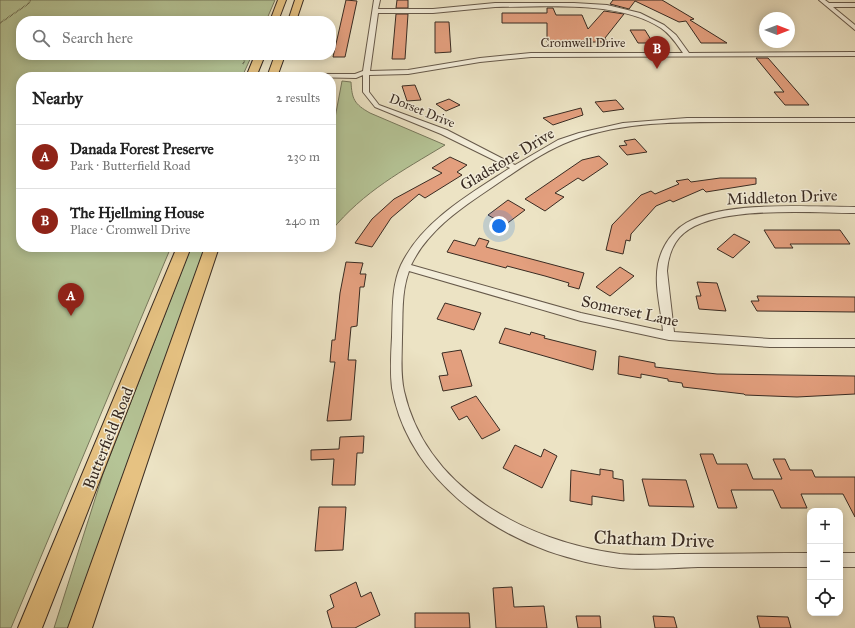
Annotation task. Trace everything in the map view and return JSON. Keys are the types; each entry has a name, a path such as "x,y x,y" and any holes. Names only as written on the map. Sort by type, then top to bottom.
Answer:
{"main road":[{"path":"276,16 282,0"},
{"path":"294,16 299,0"},
{"path":"253,72 258,60"},
{"path":"274,72 278,60"},
{"name":"Butterfield Road","path":"30,628 182,252"},
{"name":"Butterfield Road","path":"80,628 210,252"}],"street":[{"name":"Dorset Drive","path":"377,0 363,73 366,94 377,106 444,132 515,168"},
{"path":"822,0 855,28"},
{"path":"375,12 433,11 495,5 582,5 607,7 638,14 658,23 674,36 687,54"},
{"path":"828,5 855,5"},
{"name":"Cromwell Drive","path":"336,76 356,76 363,73 408,72 519,55 855,54"},
{"name":"Gladstone Drive","path":"432,461 412,432 404,410 397,379 398,300 406,267 423,239 440,220 515,168 548,148 573,138 601,130 633,124 680,120 855,120"},
{"name":"Middleton Drive","path":"669,336 663,264 665,253 679,231 699,220 729,212 855,210"},
{"name":"Somerset Lane","path":"406,267 581,317 669,336 770,343 855,343"},
{"name":"Chatham Drive","path":"432,461 458,493 498,521 546,545 575,554 621,561 807,560"},
{"path":"843,560 855,560"}],"path":[{"path":"0,22 28,4 30,0"},
{"path":"243,64 244,60"}],"green space":[{"path":"0,0 275,0 268,16 16,16 16,60 250,60 244,72 16,72 16,252 169,252 11,628 0,628"},
{"path":"342,81 351,82 353,97 360,107 370,113 445,145 399,173 370,193 336,226 336,113"},
{"path":"189,252 204,252 68,628 54,628 103,474"}],"building":[{"path":"346,0 357,1 345,57 336,57 336,44"},
{"path":"397,0 408,0 408,8 396,8"},
{"path":"613,0 662,0 694,19 690,20 727,43 701,43 686,21 679,22 635,1 629,9 610,4"},
{"path":"547,8 553,8 556,15 582,15 588,29 604,11 624,14 605,38 607,42 547,42 547,23 502,23 502,13 547,13"},
{"path":"396,14 408,14 405,59 392,59"},
{"path":"435,22 449,22 451,52 435,53"},
{"path":"630,30 645,30 653,43 638,43"},
{"path":"756,58 768,58 809,105 785,105 774,92 784,92"},
{"path":"415,85 421,100 407,101 402,86"},
{"path":"449,99 460,105 446,111 436,104"},
{"path":"616,100 624,109 603,112 595,102"},
{"path":"581,108 583,115 553,125 543,118"},
{"path":"635,139 647,152 627,155 619,146 627,145 624,141"},
{"path":"599,156 608,164 583,181 578,178 555,193 564,197 545,211 525,199 582,160"},
{"path":"450,157 467,165 457,172 462,175 425,198 419,194 391,218 372,247 355,243 372,219 394,199 442,173 432,168"},
{"path":"720,178 756,178 756,184 706,192 703,189 673,202 670,200 656,206 631,234 630,241 626,240 623,254 606,250 612,225 641,195 651,191 655,194 679,184 676,181 688,179 691,182"},
{"path":"508,200 525,210 505,225 488,215"},
{"path":"764,230 840,230 850,244 790,244 793,248 775,248"},
{"path":"734,234 750,242 733,258 717,249"},
{"path":"479,238 489,241 486,247 584,273 579,289 568,286 569,283 545,276 507,266 506,268 447,252 454,240 475,246"},
{"path":"346,262 363,263 360,274 366,274 364,287 360,287 357,326 351,327 348,360 356,360 351,420 327,421 335,362 330,362 332,340 335,340 340,293"},
{"path":"620,267 634,276 610,296 596,287"},
{"path":"697,282 717,283 726,311 699,309 696,296 701,296"},
{"path":"757,296 855,297 855,312 757,311 751,301 759,301"},
{"path":"445,303 481,313 474,330 437,319"},
{"path":"505,328 530,335 531,332 545,336 544,338 596,351 593,370 499,343"},
{"path":"461,350 472,386 443,391 439,376 448,375 442,353"},
{"path":"619,356 655,363 655,367 717,374 855,376 855,394 797,397 745,395 683,387 682,383 668,381 668,379 641,374 641,378 618,374"},
{"path":"476,396 500,430 482,439 467,416 459,420 451,407"},
{"path":"364,436 363,453 357,453 355,485 332,485 334,459 311,460 311,450 339,449 340,437"},
{"path":"515,445 541,457 544,449 557,456 542,488 503,468"},
{"path":"700,454 713,454 717,464 747,464 753,479 782,479 773,459 785,459 790,470 812,470 815,477 855,477 855,517 843,494 801,494 807,508 781,508 773,490 731,490 737,508 718,508"},
{"path":"600,469 613,471 613,478 623,480 624,501 592,496 592,505 570,501 571,470 600,475"},
{"path":"642,479 686,480 694,507 649,506"},
{"path":"319,507 346,507 343,550 315,551"},
{"path":"356,582 361,597 371,592 380,615 355,628 332,628 327,611 334,607 330,595"},
{"path":"512,587 514,607 544,606 547,628 496,628 493,588"},
{"path":"415,613 469,613 470,628 415,628"},
{"path":"576,616 600,616 601,628 578,628"},
{"path":"653,616 674,617 677,628 655,628"},
{"path":"757,616 788,617 791,628 760,628"}],"place":[{"name":"The Hjellming House","path":"657,69"},
{"name":"Danada Forest Preserve","path":"71,316"}]}
